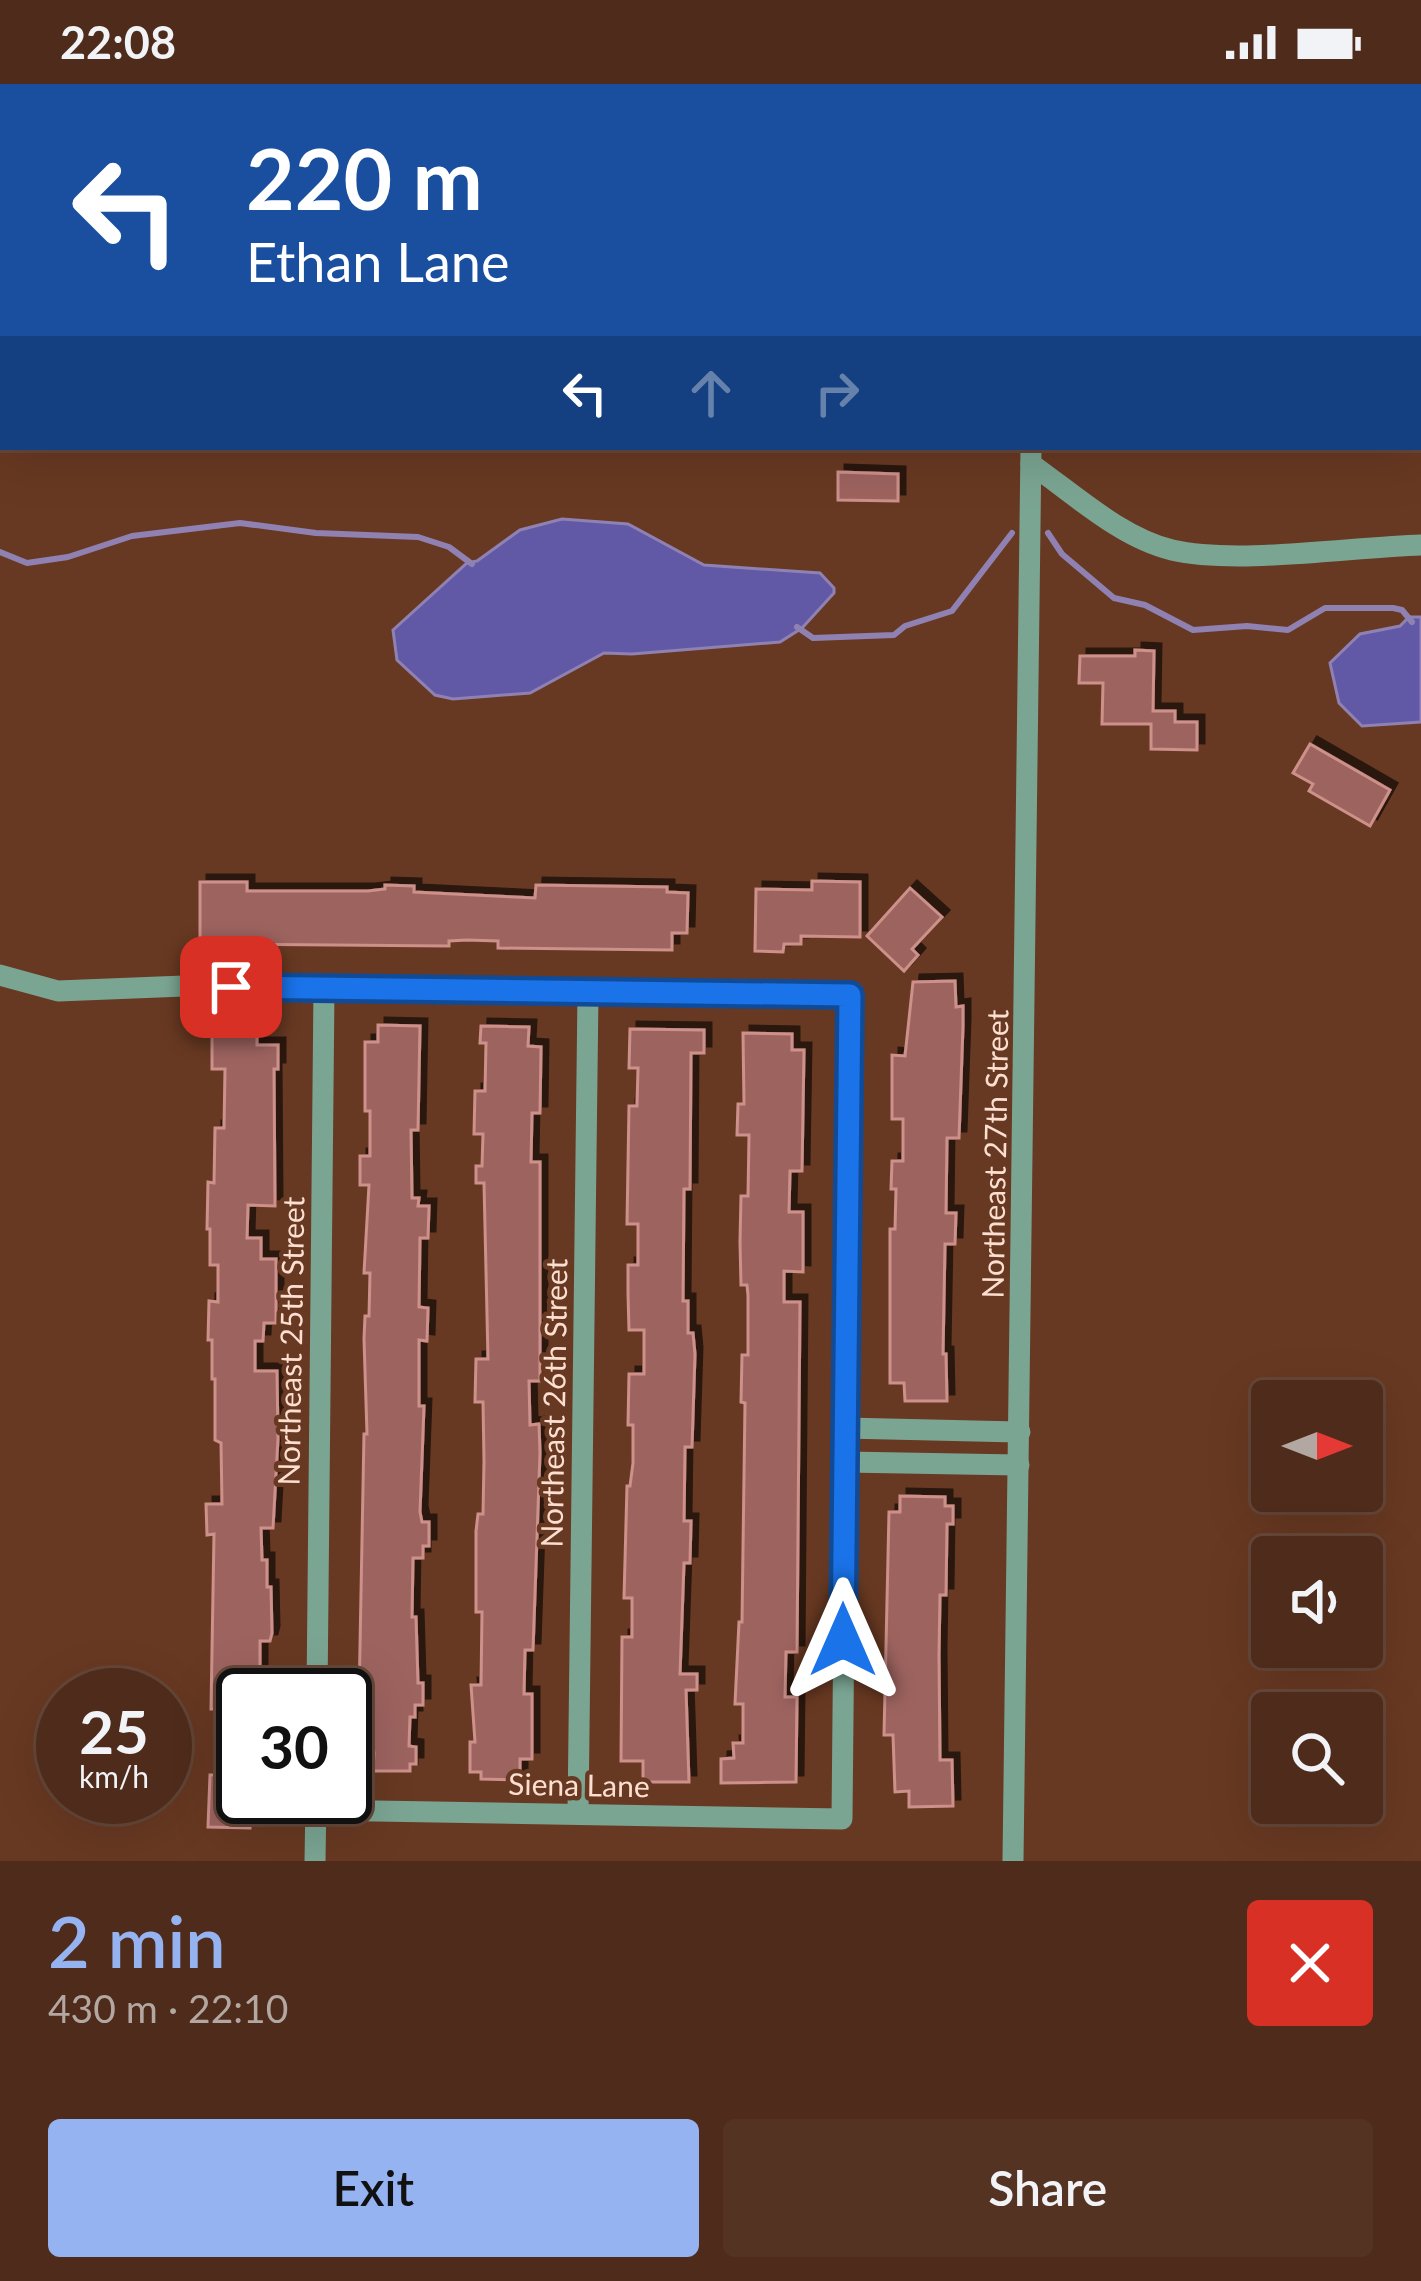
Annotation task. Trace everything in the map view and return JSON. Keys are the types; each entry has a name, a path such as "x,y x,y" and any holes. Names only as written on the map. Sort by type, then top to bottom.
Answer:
{"street":[{"path":"1031,456 1120,526 1169,550 1224,554 1421,545"},
{"name":"Northeast 27th Street","path":"1013,1861 1031,456"},
{"path":"0,975 58,991 184,986 850,995 845,1462 1019,1465"},
{"name":"Northeast 25th Street","path":"317,1668 324,988"},
{"name":"Northeast 26th Street","path":"578,1814 588,992"},
{"path":"845,1428 1020,1432"},
{"name":"Siena Lane","path":"372,1806 842,1819 845,1462"},
{"path":"315,1861 316,1824"}],"shaded area":[{"path":"562,519 628,524 704,565 820,573 834,593 802,628 780,642 604,653 530,693 453,699 435,695 397,660 393,630 467,563 520,530"},
{"path":"1409,617 1421,617 1421,722 1362,726 1339,703 1330,663 1360,634 1400,626"}],"building":[{"path":"838,472 898,474 898,501 838,500"},
{"path":"1135,650 1154,651 1153,711 1175,711 1175,722 1197,722 1197,750 1151,749 1151,724 1102,724 1103,683 1079,683 1080,656 1135,656"},
{"path":"1310,744 1390,790 1370,826 1309,791 1313,784 1293,773"},
{"path":"812,881 860,882 860,937 801,936 801,944 784,944 783,952 755,951 756,889 812,890"},
{"path":"200,882 247,882 247,891 368,891 385,889 385,885 414,886 414,892 535,898 536,885 667,887 667,892 688,893 687,933 672,933 672,950 498,948 498,941 467,940 449,941 449,946 200,944"},
{"path":"910,888 942,917 912,949 918,955 904,971 867,936"},
{"path":"955,981 963,1026 959,1138 947,1138 946,1213 956,1213 955,1244 945,1244 947,1401 905,1401 904,1383 890,1383 890,1229 895,1229 896,1189 891,1189 892,1161 903,1161 903,1119 892,1119 892,1055 905,1056 913,982"},
{"path":"222,1023 257,1023 257,1045 278,1045 275,1206 248,1205 247,1238 261,1238 261,1259 276,1259 276,1323 264,1323 263,1341 255,1341 255,1371 277,1371 278,1439 273,1528 261,1528 262,1560 267,1560 267,1587 271,1587 272,1633 270,1641 260,1641 260,1668 216,1668 216,1709 211,1709 214,1534 207,1535 206,1504 222,1504 221,1443 215,1440 215,1379 212,1340 208,1340 209,1301 218,1302 218,1265 210,1265 207,1229 215,1128 224,1128 225,1069 212,1069 212,1032 222,1032"},
{"path":"378,1025 420,1026 418,1130 411,1130 412,1198 419,1198 418,1206 429,1206 428,1238 420,1238 419,1307 428,1308 427,1341 419,1340 419,1406 424,1406 420,1512 422,1522 429,1522 429,1546 423,1546 423,1558 413,1558 412,1617 416,1617 423,1705 415,1705 415,1717 410,1717 409,1746 416,1747 416,1764 410,1764 410,1771 373,1771 372,1668 360,1668 367,1434 364,1339 370,1273 364,1273 369,1185 360,1185 360,1156 370,1156 365,1042 378,1042"},
{"path":"481,1026 529,1027 528,1046 541,1047 540,1113 532,1113 531,1162 540,1162 540,1381 529,1381 530,1425 539,1424 540,1453 533,1650 525,1650 524,1694 532,1694 532,1759 520,1759 520,1780 481,1779 481,1772 470,1772 470,1742 475,1742 471,1685 481,1685 476,1531 478,1514 483,1514 484,1461 483,1402 475,1402 476,1359 488,1359 484,1183 476,1183 483,1134 474,1134 475,1091 485,1091 486,1043 480,1043"},
{"path":"630,1029 704,1030 704,1053 691,1053 690,1189 684,1189 683,1301 688,1301 688,1333 693,1333 695,1354 692,1447 685,1447 684,1521 691,1521 690,1563 684,1563 680,1674 697,1674 697,1690 686,1690 689,1782 643,1782 643,1761 621,1761 622,1637 632,1637 632,1598 624,1598 627,1486 633,1463 629,1374 644,1374 644,1330 629,1330 628,1265 638,1265 638,1224 627,1224 629,1106 637,1106 638,1068 629,1068"},
{"path":"743,1033 792,1034 792,1050 804,1050 802,1171 790,1171 789,1212 803,1212 803,1272 784,1271 784,1302 800,1302 797,1652 786,1652 785,1697 797,1697 796,1782 721,1783 721,1759 734,1758 733,1743 743,1743 743,1704 735,1704 742,1622 742,1355 748,1355 748,1295 747,1285 741,1285 740,1242 741,1196 748,1196 749,1135 737,1135 738,1104 744,1104"},
{"path":"900,1496 945,1497 945,1506 953,1506 953,1524 947,1524 946,1595 940,1595 939,1655 940,1760 952,1760 953,1806 909,1807 909,1791 895,1792 893,1735 884,1735 889,1512 900,1512"},
{"path":"210,1775 216,1775 216,1824 250,1824 250,1828 208,1827"}],"waterway":[{"path":"0,552 27,563 68,557 132,536 240,523 316,533 418,537 449,547 472,564"},
{"path":"797,627 813,638 894,635 905,626 952,611 1012,533"},
{"path":"1048,533 1062,554 1114,598 1145,605 1193,630 1247,626 1288,630 1325,608 1393,608 1402,610 1412,622"}],"route":[{"path":"231,987 850,995 843,1640"}]}
